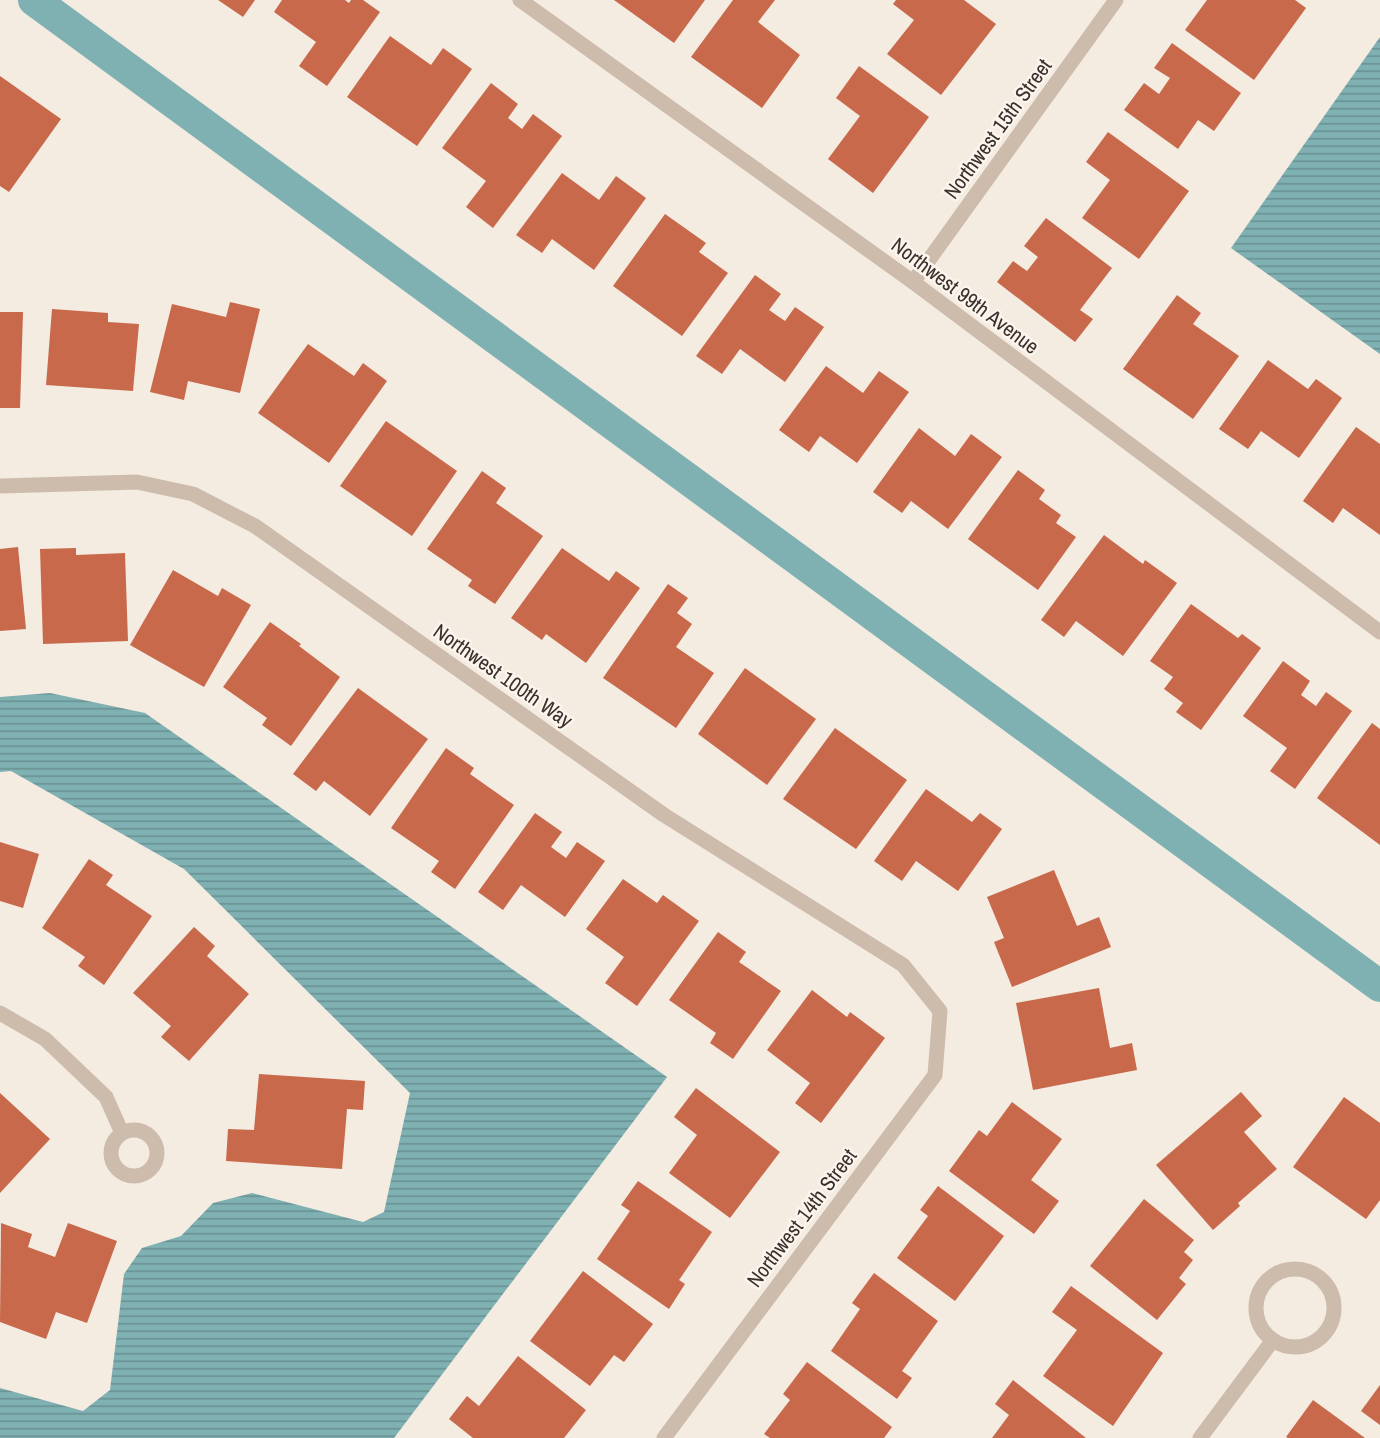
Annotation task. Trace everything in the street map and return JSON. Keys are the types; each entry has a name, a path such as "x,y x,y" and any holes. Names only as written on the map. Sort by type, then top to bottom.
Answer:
{"street":[{"name":"Northwest 99th Avenue","path":"520,0 913,282 1380,632"},
{"name":"Northwest 15th Street","path":"913,282 1116,0"},
{"name":"Northwest 100th Way","path":"0,486 137,482 193,494 255,526 664,815 903,965 940,1011"},
{"name":"Northwest 14th Street","path":"664,1438 935,1075 940,1011"},
{"path":"0,1013 45,1039 106,1097 122,1133"},
{"path":"1290,1269 1304,1270 1316,1275 1331,1294 1334,1306 1327,1330 1319,1339 1308,1345 1284,1346 1273,1340 1263,1331 1257,1319 1256,1306 1259,1292 1267,1281 1278,1273 1290,1269"},
{"path":"1200,1438 1273,1340"}],"water":[{"path":"1380,37 1380,354 1231,248"},
{"path":"50,693 145,713 667,1077 394,1438 0,1438 0,1388 83,1411 110,1390 124,1274 142,1248 181,1236 213,1203 252,1193 363,1222 384,1212 410,1093 184,869 11,771 0,772 0,697"}],"building":[{"path":"218,0 255,0 243,17"},
{"path":"282,0 345,0 349,3 351,0 363,0 380,12 327,86 299,66 316,42 274,12"},
{"path":"614,0 705,0 674,43"},
{"path":"733,0 775,0 758,22 800,55 762,108 691,57"},
{"path":"896,0 964,0 996,24 941,95 887,54 914,20 893,4"},
{"path":"1207,0 1295,0 1306,8 1254,80 1185,30"},
{"path":"390,36 431,65 443,48 472,69 417,146 347,97"},
{"path":"1172,43 1241,93 1214,131 1198,120 1178,149 1124,110 1144,83 1159,94 1170,78 1154,68"},
{"path":"859,66 929,117 873,193 828,159 860,116 836,98"},
{"path":"0,76 61,119 9,192 0,186"},
{"path":"491,83 518,104 508,118 522,129 533,114 562,136 493,228 466,207 486,181 442,148"},
{"path":"1108,132 1189,191 1139,259 1082,218 1110,180 1086,162"},
{"path":"562,173 599,200 616,176 646,198 594,270 552,239 542,253 516,235"},
{"path":"665,214 706,243 699,252 728,273 682,336 613,286"},
{"path":"1046,218 1112,268 1080,310 1093,319 1075,342 997,282 1013,261 1027,271 1038,257 1024,246"},
{"path":"755,275 781,294 769,310 785,321 795,307 824,327 785,382 740,349 722,374 696,356"},
{"path":"1177,295 1201,313 1193,324 1239,356 1193,419 1123,369"},
{"path":"230,302 260,309 240,393 188,381 184,400 150,392 172,304 226,317"},
{"path":"52,309 108,313 108,322 139,324 133,391 46,385"},
{"path":"0,312 23,312 20,408 0,408"},
{"path":"308,344 354,376 363,363 387,381 329,463 258,413"},
{"path":"1268,360 1308,389 1316,379 1342,398 1299,458 1261,431 1248,449 1219,429"},
{"path":"826,366 863,393 879,371 909,392 857,463 820,436 809,452 779,430"},
{"path":"386,421 457,471 412,536 340,486"},
{"path":"1356,427 1380,444 1380,535 1343,508 1333,523 1303,501"},
{"path":"919,428 955,456 971,434 1002,457 948,529 911,501 902,513 873,492"},
{"path":"1018,470 1045,490 1039,499 1061,515 1056,523 1076,537 1038,590 968,539"},
{"path":"482,471 506,488 496,503 543,536 495,604 468,586 472,580 427,549"},
{"path":"1104,535 1143,564 1145,560 1177,583 1123,656 1076,621 1064,637 1041,620"},
{"path":"18,547 26,629 0,631 0,549"},
{"path":"76,548 76,555 125,553 128,641 43,644 40,549"},
{"path":"562,548 609,581 616,571 640,588 586,663 546,634 542,640 511,618"},
{"path":"173,570 218,596 222,588 251,605 204,687 130,645"},
{"path":"668,584 688,598 677,613 692,624 676,647 714,673 676,728 603,678"},
{"path":"1191,604 1238,638 1242,634 1261,648 1201,730 1176,712 1183,703 1164,689 1173,677 1150,661"},
{"path":"270,622 301,644 299,646 340,677 291,746 262,725 267,718 223,687"},
{"path":"1283,661 1310,681 1301,695 1316,706 1326,692 1352,711 1295,789 1270,771 1287,748 1243,716"},
{"path":"745,668 816,719 767,785 698,734"},
{"path":"358,688 428,739 370,816 324,781 316,791 293,774"},
{"path":"1372,723 1380,729 1380,845 1317,798"},
{"path":"835,728 907,780 856,849 783,799"},
{"path":"446,748 474,768 470,774 514,805 455,889 431,872 439,861 391,828"},
{"path":"926,789 972,822 980,813 1002,829 958,891 916,861 902,881 874,861"},
{"path":"535,813 562,832 551,847 566,858 577,842 605,861 565,917 521,885 503,910 478,892"},
{"path":"0,842 39,854 23,908 0,901"},
{"path":"89,859 113,875 106,885 152,916 104,985 78,966 85,957 42,928"},
{"path":"1054,870 1077,926 1099,917 1111,947 1012,987 994,942 1004,938 987,897"},
{"path":"623,879 657,903 663,895 699,921 637,1006 605,983 624,957 586,929"},
{"path":"194,927 215,946 207,956 249,994 189,1061 161,1037 171,1026 133,993"},
{"path":"718,932 746,952 739,962 781,991 733,1059 710,1043 716,1033 669,1000"},
{"path":"1099,988 1110,1048 1132,1043 1137,1070 1033,1090 1016,1003"},
{"path":"812,990 847,1017 850,1012 885,1038 821,1123 795,1103 810,1083 767,1050"},
{"path":"259,1074 365,1081 363,1110 347,1109 342,1169 226,1161 228,1129 254,1130"},
{"path":"696,1088 780,1152 730,1218 669,1173 697,1135 674,1117"},
{"path":"1241,1092 1262,1116 1244,1132 1277,1169 1238,1203 1240,1206 1213,1230 1156,1165"},
{"path":"0,1093 50,1139 0,1193"},
{"path":"1344,1097 1380,1123 1380,1200 1366,1219 1293,1167"},
{"path":"1012,1102 1062,1139 1031,1180 1059,1201 1034,1234 949,1171 979,1130 987,1136"},
{"path":"638,1181 712,1232 679,1280 685,1284 669,1309 597,1259 630,1211 621,1205"},
{"path":"938,1186 1004,1236 955,1301 897,1258 928,1216 920,1210"},
{"path":"1144,1199 1194,1240 1184,1252 1193,1260 1179,1278 1186,1284 1157,1320 1090,1266"},
{"path":"1,1223 32,1234 28,1247 55,1257 68,1223 117,1241 87,1323 56,1312 46,1339 0,1322"},
{"path":"583,1271 653,1324 624,1362 614,1355 590,1386 530,1341"},
{"path":"874,1273 938,1321 902,1371 912,1378 897,1399 831,1351 860,1309 852,1303"},
{"path":"1071,1286 1163,1353 1113,1426 1043,1376 1077,1330 1052,1312"},
{"path":"518,1356 586,1410 564,1438 473,1438 449,1419 467,1396 479,1406"},
{"path":"807,1362 892,1427 884,1438 770,1438 764,1434 790,1400 783,1394"},
{"path":"1013,1380 1086,1438 992,1438 1009,1415 995,1404"},
{"path":"1380,1385 1380,1425 1361,1411"},
{"path":"1313,1400 1365,1438 1286,1437"}],"waterway":[{"path":"34,0 1380,986"}]}
